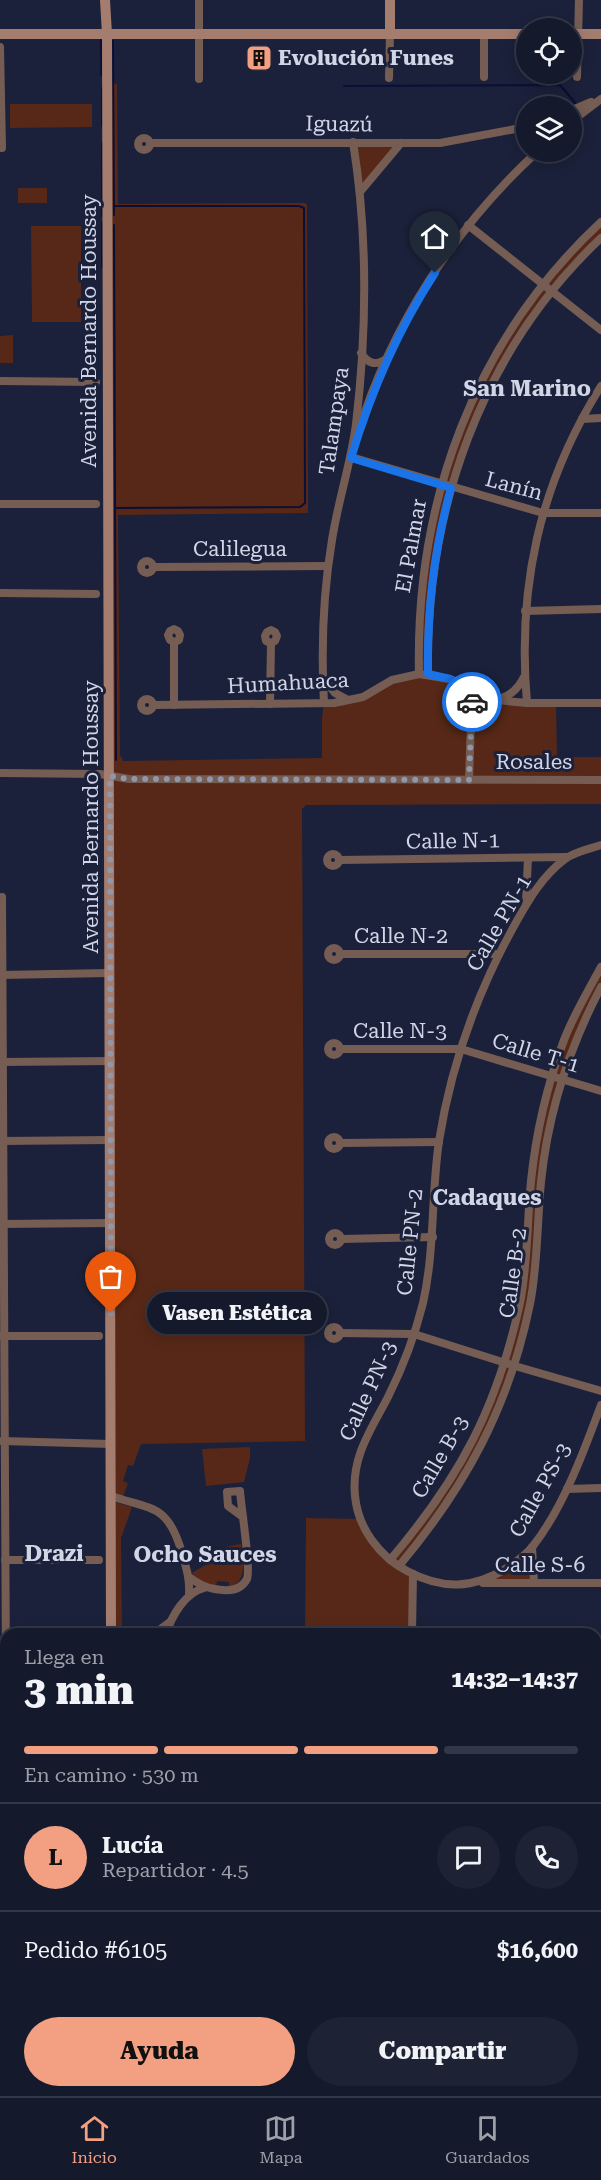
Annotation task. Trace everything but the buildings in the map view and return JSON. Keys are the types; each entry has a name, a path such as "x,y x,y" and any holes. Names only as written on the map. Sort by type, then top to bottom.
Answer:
{"main road":[{"name":"Avenida Bernardo Houssay","path":"105,0 110,776 111,1628"},
{"path":"390,0 390,34"},
{"path":"0,34 516,34"},
{"path":"582,34 601,34"}],"street":[{"path":"199,0 199,79"},
{"path":"577,18 579,0"},
{"path":"389,78 390,34"},
{"path":"484,34 484,77"},
{"path":"0,47 2,148"},
{"path":"582,106 601,98"},
{"path":"582,113 601,98"},
{"name":"Iguazú","path":"150,143 440,143 516,129"},
{"name":"Talampaya","path":"324,703 323,630 328,566 337,511 351,458 361,353 364,288 360,192 353,142"},
{"path":"360,192 400,143"},
{"path":"351,458 366,407 386,359 424,289 468,225 527,162"},
{"name":"El Palmar","path":"419,674 418,641 422,577 429,530 441,484 462,423 480,384 506,338 565,258 601,222"},
{"path":"468,225 601,330"},
{"name":"El Palmar","path":"428,674 432,577 440,532 451,488 472,428 494,380 516,344 552,292 601,238"},
{"path":"361,353 365,360 372,364 386,359"},
{"path":"0,381 96,382"},
{"path":"527,703 525,611 532,561 543,513 556,474 582,419 601,386"},
{"path":"582,419 601,418"},
{"name":"Lanín","path":"351,458 543,513 601,513"},
{"path":"0,504 96,504"},
{"name":"Calilegua","path":"153,567 328,566"},
{"path":"422,577 432,577"},
{"path":"0,593 96,594"},
{"path":"525,611 601,609"},
{"path":"174,642 174,705"},
{"path":"270,704 271,642"},
{"name":"Humahuaca","path":"153,705 324,703 363,697 392,680 419,674 450,679 463,684 485,698 496,700 527,703 601,704"},
{"path":"322,676 335,693 348,700"},
{"path":"496,700 507,697 519,687 525,676"},
{"path":"469,780 472,691"},
{"name":"Rosales","path":"0,773 100,774 140,779 601,780"},
{"name":"Calle PN-1","path":"461,1049 470,1019 499,954 536,889 566,857 601,845"},
{"name":"Calle N-1","path":"339,860 566,857"},
{"path":"526,904 528,858"},
{"path":"2,897 2,1441 6,1628"},
{"name":"Calle N-2","path":"340,954 499,954"},
{"name":"Calle B-2","path":"505,1363 520,1301 527,1248 531,1180 539,1125 564,1039 601,967"},
{"path":"1,975 110,973"},
{"name":"Calle B-2","path":"514,1366 530,1303 537,1249 541,1182 549,1127 573,1043 601,987"},
{"name":"Calle N-3","path":"340,1049 461,1049"},
{"name":"Calle T-1","path":"461,1049 601,1091"},
{"name":"Calle PN-2","path":"414,1334 429,1269 439,1142 448,1094 461,1049"},
{"path":"1,1062 111,1061"},
{"path":"1,1141 111,1140"},
{"path":"340,1143 439,1142"},
{"path":"2,1224 111,1223"},
{"path":"340,1239 432,1237"},
{"path":"340,1333 414,1334 601,1391"},
{"name":"Calle PN-3","path":"390,1560 379,1550 360,1519 355,1496 354,1474 360,1450 392,1388 414,1334"},
{"path":"2,1336 99,1336"},
{"name":"Calle B-3","path":"390,1560 428,1514 454,1475 486,1413 505,1363"},
{"name":"Calle B-3","path":"401,1568 404,1559 436,1520 462,1480 494,1417 514,1366"},
{"name":"Calle PS-3","path":"390,1560 413,1574 438,1583 479,1583 518,1561 532,1547 567,1489 601,1406"},
{"path":"2,1441 111,1444"},
{"path":"454,1475 462,1480"},
{"path":"567,1489 601,1488"},
{"path":"111,1496 147,1507 169,1520 178,1539 189,1577 189,1594"},
{"path":"168,1628 189,1594 204,1588 228,1591 237,1589 247,1579 243,1517"},
{"path":"532,1547 534,1583"},
{"path":"5,1560 99,1560"},
{"path":"412,1628 413,1574"},
{"path":"189,1577 204,1588"},
{"name":"Calle S-6","path":"479,1583 601,1583"},
{"path":"162,1628 170,1622"}],"shaded area":[{"path":"107,83 117,84 118,204 305,203 307,205 308,513 118,515 120,755 123,761 322,758 324,703 363,697 392,680 419,673 425,553 462,423 524,311 601,222 601,238 533,317 485,399 439,532 428,674 485,698 556,703 557,757 601,757 601,780 302,781 302,784 601,783 601,804 306,805 302,809 305,1441 141,1444 133,1466 128,1465 123,1481 128,1483 123,1497 115,1494"},
{"path":"10,104 92,104 92,127 10,128"},
{"path":"353,142 401,143 360,192"},
{"path":"18,188 47,188 47,203 18,203"},
{"path":"31,226 81,226 81,322 32,322"},
{"path":"13,335 13,363 0,363 0,336"},
{"path":"601,967 601,987 588,1011 549,1127 537,1249 515,1366 480,1448 399,1566 413,1574 412,1628 305,1628 306,1518 361,1519 390,1559 428,1514 486,1413 520,1301 539,1125 564,1039"},
{"path":"250,1447 250,1458 244,1482 206,1486 202,1449"},
{"path":"115,1502 132,1507 121,1538 122,1628 114,1628"},
{"path":"241,1544 243,1569 235,1585 229,1588 229,1582 217,1581 216,1586 212,1585 200,1580 192,1573 214,1560 225,1547"},
{"path":"532,1547 534,1583 479,1583"}],"waterway":[{"path":"101,39 101,75"},
{"path":"113,41 114,215"},
{"path":"344,86 560,85 569,96"},
{"path":"102,88 102,126"},
{"path":"102,143 102,216"},
{"path":"114,206 299,206 304,208 305,503 300,507 115,508"},
{"path":"102,222 102,267"},
{"path":"114,225 116,760"}],"way so far":[{"path":"111,1313 110,776 129,779 469,780 472,702"}],"place":[{"name":"Evolución Funes","path":"259,58"},
{"name":"Vasen Estética","path":"111,1313"}],"district":[{"name":"San Marino","path":"527,388"},
{"name":"Cadaques","path":"487,1197"},
{"name":"Drazi","path":"54,1553"},
{"name":"Ocho Sauces","path":"205,1554"}],"route":[{"path":"435,273 386,359 366,407 351,458 451,488 432,577 427,641 428,674 463,684 472,691 472,702"}]}
